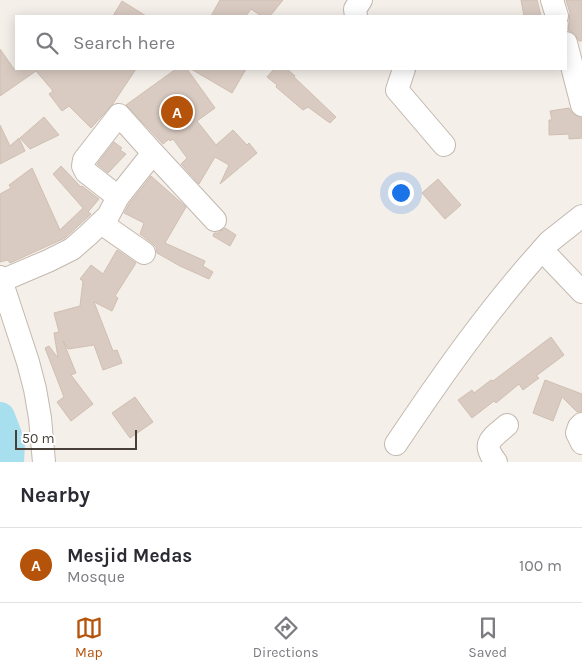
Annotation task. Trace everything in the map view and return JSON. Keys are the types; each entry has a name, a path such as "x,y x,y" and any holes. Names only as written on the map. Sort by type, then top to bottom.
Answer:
{"street":[{"path":"356,15 355,9 360,0"},
{"path":"552,0 558,15"},
{"path":"567,45 578,67 582,106"},
{"path":"404,70 397,90 444,145"},
{"path":"118,196 86,172 83,165 84,160 118,115 215,220"},
{"path":"44,462 35,390 28,362 1,279 48,261 72,249 101,223 114,207 118,196 153,154"},
{"path":"396,444 434,386 522,273 549,242 582,216"},
{"path":"101,223 144,253"},
{"path":"542,250 582,292"},
{"path":"582,424 577,433 582,443"},
{"path":"496,462 490,454 489,443 507,425"}],"building":[{"path":"220,0 283,0 271,15 260,15 251,9 247,15 212,15"},
{"path":"521,0 537,0 541,15 524,15"},
{"path":"566,0 582,0 582,41 579,41 575,34 568,30 570,13"},
{"path":"122,1 144,15 114,15"},
{"path":"0,49 15,70 135,70 112,105 91,128 69,106 62,111 49,94 53,91 36,71 0,96"},
{"path":"175,70 188,70 215,108 197,121 216,145 233,130 247,145 249,143 257,153 220,184 229,165 215,157 199,184 181,164 187,158 173,139 170,141 169,139 163,144 126,105"},
{"path":"193,70 245,70 232,93"},
{"path":"273,70 288,70 336,117 330,123 308,107 303,110 267,77"},
{"path":"569,108 573,114 582,118 582,138 569,139 569,134 549,135 549,120 552,120 550,111"},
{"path":"44,117 59,135 30,149 20,138"},
{"path":"0,125 10,146 19,138 25,151 0,164"},
{"path":"114,142 126,154 108,173 97,164"},
{"path":"61,166 81,187 99,199 88,212 91,214 65,238 10,263 8,260 0,262 0,194 11,188 9,185 32,168 60,230 83,208 53,174"},
{"path":"151,176 186,207 165,243 205,261 203,266 213,272 209,279 157,253 156,247 140,234 144,223 124,213"},
{"path":"438,179 461,205 445,219 422,193"},
{"path":"225,228 236,235 230,246 213,236 214,233 218,233"},
{"path":"117,250 136,263 115,296 118,298 112,311 94,302 113,351 117,350 122,363 103,370 94,345 68,349 63,341 76,373 71,375 93,404 71,421 57,402 64,397 45,348 49,346 58,358 54,333 59,332 54,313 80,306 83,281 80,279 91,265 103,274"},
{"path":"551,337 564,355 536,376 539,378 523,390 519,384 496,403 494,401 472,418 458,400 472,390 474,393 491,380 493,381"},
{"path":"545,380 582,394 582,411 577,412 562,397 553,421 533,413"},
{"path":"135,397 153,422 130,438 112,413"}],"waterway":[{"path":"0,417 10,443 9,462"}],"place":[{"name":"Mesjid Medas","path":"177,112"}]}
